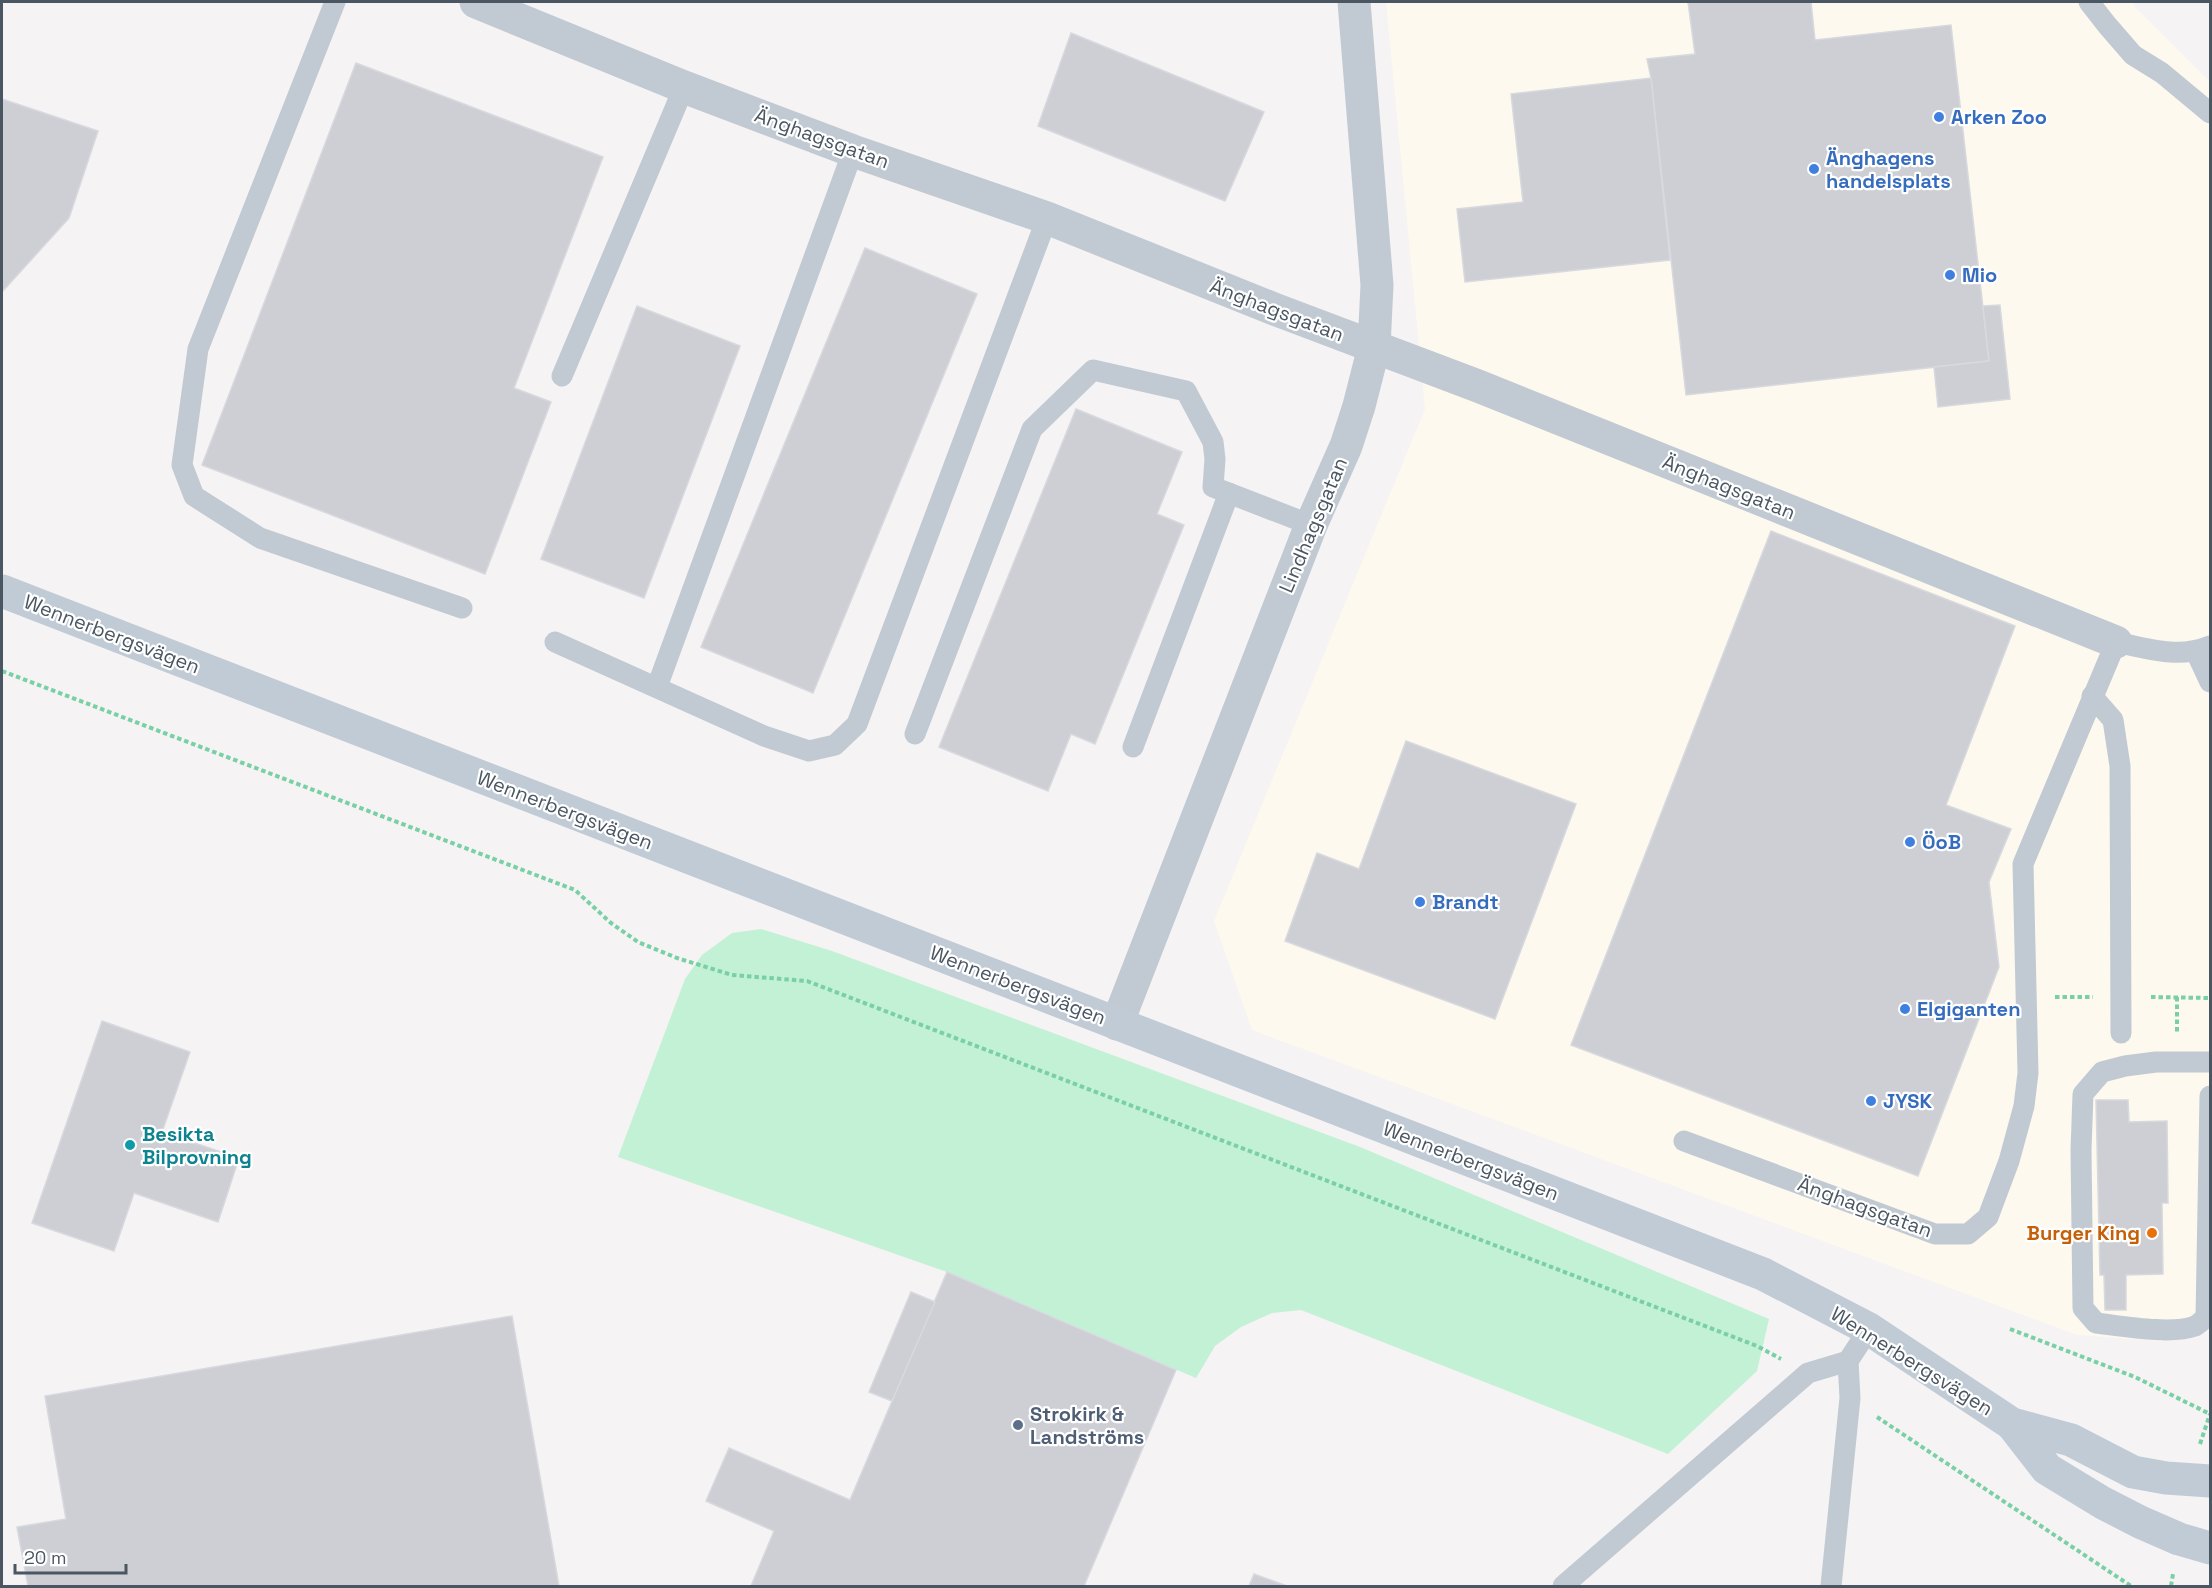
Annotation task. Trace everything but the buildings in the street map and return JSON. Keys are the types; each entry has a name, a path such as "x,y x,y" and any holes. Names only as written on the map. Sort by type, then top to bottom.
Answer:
{"street":[{"name":"Änghagsgatan","path":"476,2 684,87 853,151 1047,218 1284,314 1374,347 2116,642"},
{"name":"Lindhagsgatan","path":"1117,1024 1311,525 1346,446 1374,347 1377,273 1354,2"},
{"name":"Wennerbergsvägen","path":"2,591 1763,1274 1869,1329 2012,1424 2071,1440 2133,1472 2166,1478 2211,1481"},
{"name":"Wennerbergsvägen","path":"2012,1424 2047,1469 2103,1503 2140,1522 2179,1539 2211,1548"}],"lane":[{"path":"335,2 198,349 182,465 194,496 260,538 462,608"},
{"path":"2090,2 2133,55 2162,73 2211,113"},
{"path":"562,376 684,87"},
{"path":"657,687 853,151"},
{"path":"555,642 764,736 810,751 835,745 857,724 1047,218"},
{"path":"915,734 1032,429 1093,370 1186,391 1213,442 1215,459 1213,487 1311,525"},
{"path":"1133,747 1229,493"},
{"path":"2116,642 2172,654 2203,649 2211,682"},
{"name":"Änghagsgatan","path":"1684,1141 1935,1234 1968,1234 1988,1217 2009,1161 2024,1106 2028,1072 2023,864 2116,642"},
{"path":"2092,696 2113,720 2120,766 2121,1033"},
{"path":"2211,1062 2156,1062 2125,1066 2102,1072 2083,1094 2081,1113 2083,1308 2096,1323 2139,1329 2181,1329 2196,1325 2206,1317 2211,1096"},
{"path":"1831,1587 1850,1398 1848,1361 1869,1329"},
{"path":"1563,1587 1808,1373 1848,1361"}],"path":[{"path":"2,671 575,890 611,924 638,942 677,958 732,975 807,981 1757,1346 1808,1373"},
{"path":"2010,1329 2135,1377 2210,1414"},
{"path":"1850,1398 2131,1587"}],"shaded area":[{"path":"1386,2 2133,2 2134,6 2210,82 2210,1327 2161,1341 2077,1335 1252,1030 1214,921 1425,409"}],"green space":[{"path":"761,929 832,951 1360,1147 1769,1319 1757,1371 1668,1454 1301,1310 1272,1313 1241,1327 1215,1346 1196,1378 947,1272 618,1157 685,979 702,955 732,933"}],"place":[{"name":"Arken Zoo","path":"1939,117"},
{"name":"Änghagens handelsplats","path":"1814,169"},
{"name":"Mio","path":"1950,275"},
{"name":"ÖoB","path":"1910,842"},
{"name":"Brandt","path":"1420,902"},
{"name":"Elgiganten","path":"1905,1009"},
{"name":"JYSK","path":"1871,1101"},
{"name":"Besikta Bilprovning","path":"130,1145"},
{"name":"Burger King","path":"2152,1233"},
{"name":"Strokirk & Landströms","path":"1018,1425"}]}
